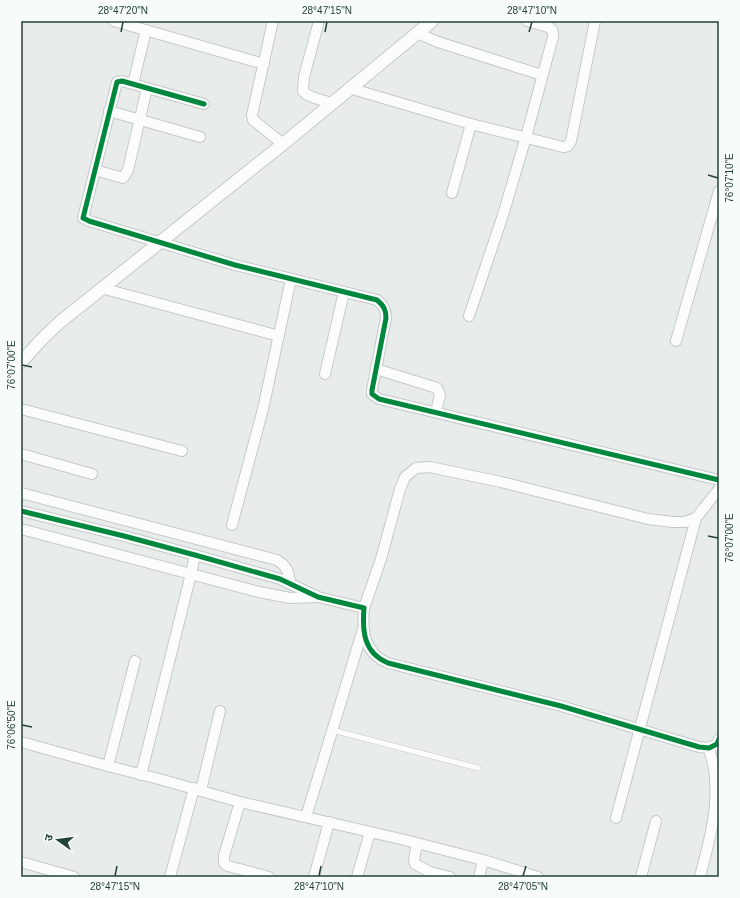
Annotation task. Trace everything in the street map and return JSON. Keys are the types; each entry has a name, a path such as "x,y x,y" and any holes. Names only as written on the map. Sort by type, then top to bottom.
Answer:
{"street":[{"path":"114,21 264,64"},
{"path":"274,21 252,115 253,120 282,144"},
{"path":"319,21 304,77 303,90 309,96 331,103"},
{"path":"22,359 60,322 101,288 282,144 432,21"},
{"path":"469,316 503,215 526,138 553,32 548,26 527,21"},
{"path":"349,88 471,124 563,147 568,146 571,140 595,21"},
{"path":"133,84 146,30"},
{"path":"417,33 438,42 542,75"},
{"path":"204,104 133,84 119,81 117,82 83,218 157,243 235,265 377,300 386,311 386,318 372,390 372,394 375,397 719,480"},
{"path":"95,170 123,178 125,176 128,170 148,88"},
{"path":"109,111 200,137"},
{"path":"452,193 471,124"},
{"path":"676,341 719,191"},
{"path":"232,525 263,409 291,280"},
{"path":"101,288 279,336"},
{"path":"325,374 344,292"},
{"path":"376,369 437,388 440,395 436,412"},
{"path":"21,408 182,451"},
{"path":"21,454 92,474"},
{"path":"306,817 363,629 364,608 381,559 400,489 406,477 416,468 430,467 494,480 648,518 685,522 696,518"},
{"path":"616,818 696,518 719,489"},
{"path":"21,493 277,560 287,568 290,575 290,584"},
{"path":"21,511 124,536 280,579 318,597 364,608"},
{"path":"21,529 191,574 290,598 318,597"},
{"path":"141,775 195,555"},
{"path":"363,629 371,651 378,659 388,663 561,706 699,747 709,748 717,744 719,739"},
{"path":"108,766 134,661"},
{"path":"170,877 220,711"},
{"path":"21,742 240,802 329,822 483,860 519,874 538,877"},
{"path":"700,877 717,805 715,778 716,766 709,748"},
{"path":"240,802 223,860 224,863 228,866 269,877"},
{"path":"641,877 656,821"},
{"path":"314,877 329,822"},
{"path":"357,877 370,832"},
{"path":"418,844 414,860 415,864 432,875 450,877"},
{"path":"479,877 483,860"},
{"path":"21,862 71,877"}],"lane":[{"path":"332,730 478,768"}],"cycle path":[{"path":"204,104 122,81 117,82 83,218 235,265 377,300 384,308 386,313 372,390 372,394 379,399 719,480"},
{"path":"21,511 124,536 280,579 318,597 364,608 364,633 369,648 380,659 388,663 561,706 699,747 709,748 717,744 719,739"}]}
